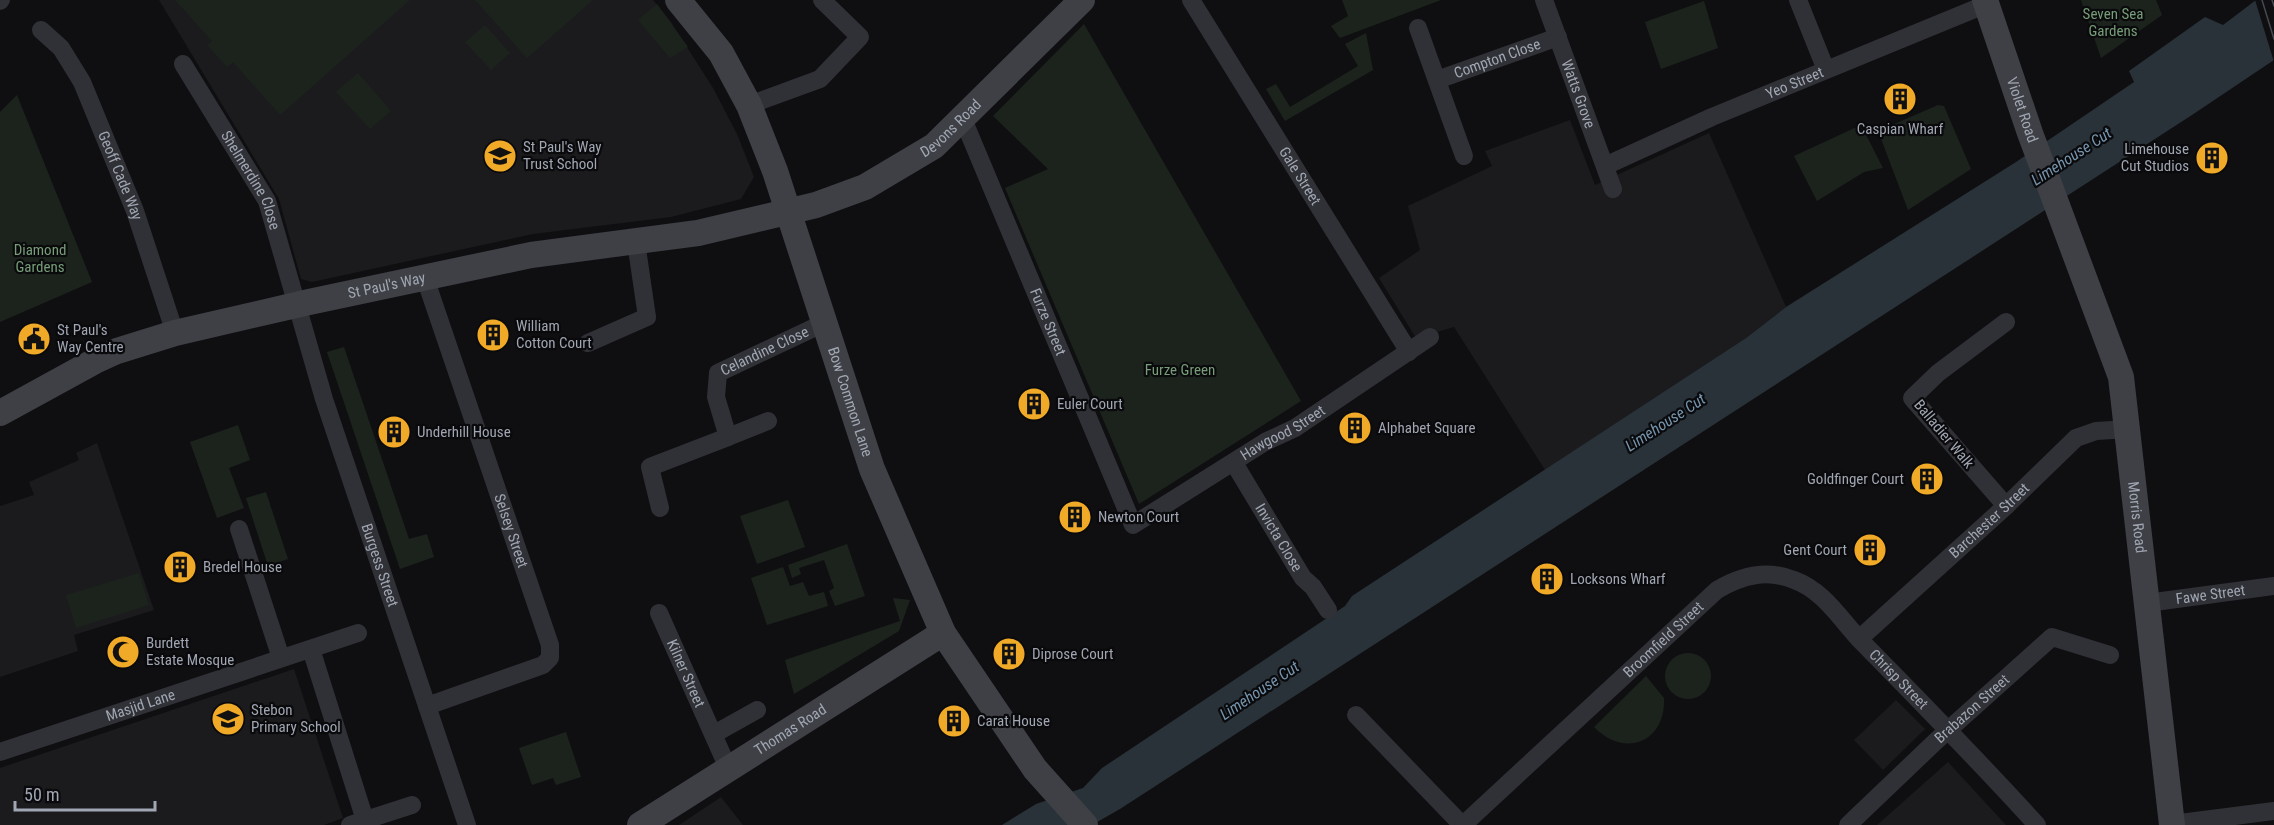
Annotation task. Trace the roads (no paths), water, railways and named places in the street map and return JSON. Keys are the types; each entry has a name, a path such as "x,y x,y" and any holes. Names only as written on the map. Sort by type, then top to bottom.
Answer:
{"street":[{"name":"Bow Common Lane","path":"678,0 721,53 749,105 788,212 881,492 943,633 1015,742 1035,769 1085,825"},
{"path":"749,105 820,79 860,37 822,0"},
{"name":"Devons Road","path":"788,212 866,187 934,146 1082,0"},
{"name":"Gale Street","path":"1191,0 1409,352"},
{"name":"Watts Grove","path":"1544,0 1613,189"},
{"path":"1798,0 1826,70"},
{"name":"Yeo Street","path":"1605,166 1712,117 1986,2"},
{"name":"Violet Road","path":"1986,2 2061,219"},
{"name":"Compton Close","path":"1418,28 1464,156"},
{"name":"Geoff Cade Way","path":"41,30 61,48 82,82 135,211 175,333"},
{"name":"Compton Close","path":"1437,80 1558,37"},
{"name":"Shelmerdine Close","path":"183,64 267,201 295,305"},
{"name":"Furze Street","path":"963,119 1133,525"},
{"name":"St Paul's Way","path":"0,413 102,358 175,333 531,255 698,233 788,212"},
{"name":"Morris Road","path":"2061,219 2121,377 2129,429 2172,825"},
{"path":"588,343 647,317 636,242"},
{"name":"Selsey Street","path":"425,278 549,645 550,658 543,665 428,706"},
{"name":"Burgess Street","path":"295,305 324,399 467,825"},
{"name":"Balladier Walk","path":"2006,322 1938,373 1911,398 2006,506"},
{"name":"Celandine Close","path":"728,437 716,397 718,373 824,323"},
{"name":"Hawgood Street","path":"1133,525 1265,442 1294,428 1430,337"},
{"path":"660,508 650,467 768,421"},
{"name":"Barchester Street","path":"1860,639 2006,506 2076,438 2096,430 2129,429"},
{"name":"Invicta Close","path":"1234,463 1303,578 1313,587 1328,610"},
{"path":"239,529 281,658"},
{"name":"Broomfield Street","path":"1462,825 1716,590 1742,577 1772,574 1808,586"},
{"name":"Chrisp Street","path":"1808,586 1950,729 2037,825"},
{"name":"Fawe Street","path":"2147,603 2274,586"},
{"name":"Kilner Street","path":"659,613 728,768"},
{"name":"Masjid Lane","path":"0,752 358,633"},
{"name":"Thomas Road","path":"640,825 943,633"},
{"name":"Brabazon Street","path":"1848,825 2052,637 2110,655"},
{"path":"311,649 358,823 412,806"},
{"path":"714,734 757,710"},
{"path":"1356,715 1462,825"},
{"path":"2172,825 2274,812"}],"water":[{"name":"Limehouse Cut","path":"2256,0 2274,0 2274,60 2192,115 1120,809 1092,825 1002,825 1036,804 1083,788 1102,768 1345,606 1352,596 1746,338 1786,307 2016,162 2134,82 2129,71 2205,17 2223,25"}],"tram line":[{"path":"2262,0 2274,39"},
{"path":"2272,0 2274,6"}],"place":[{"name":"Caspian Wharf","path":"1900,99"},
{"name":"St Paul's Way Trust School","path":"500,156"},
{"name":"Limehouse Cut Studios","path":"2212,158"},
{"name":"William Cotton Court","path":"493,335"},
{"name":"St Paul's Way Centre","path":"34,339"},
{"name":"Euler Court","path":"1034,404"},
{"name":"Alphabet Square","path":"1355,428"},
{"name":"Underhill House","path":"394,432"},
{"name":"Goldfinger Court","path":"1927,479"},
{"name":"Newton Court","path":"1075,517"},
{"name":"Gent Court","path":"1870,550"},
{"name":"Bredel House","path":"180,567"},
{"name":"Locksons Wharf","path":"1547,579"},
{"name":"Burdett Estate Mosque","path":"123,652"},
{"name":"Diprose Court","path":"1009,654"},
{"name":"Stebon Primary School","path":"228,719"},
{"name":"Carat House","path":"954,721"}],"park label":[{"name":"Seven Sea Gardens","path":"2113,22"},
{"name":"Diamond Gardens","path":"40,258"},
{"name":"Furze Green","path":"1180,370"}]}
